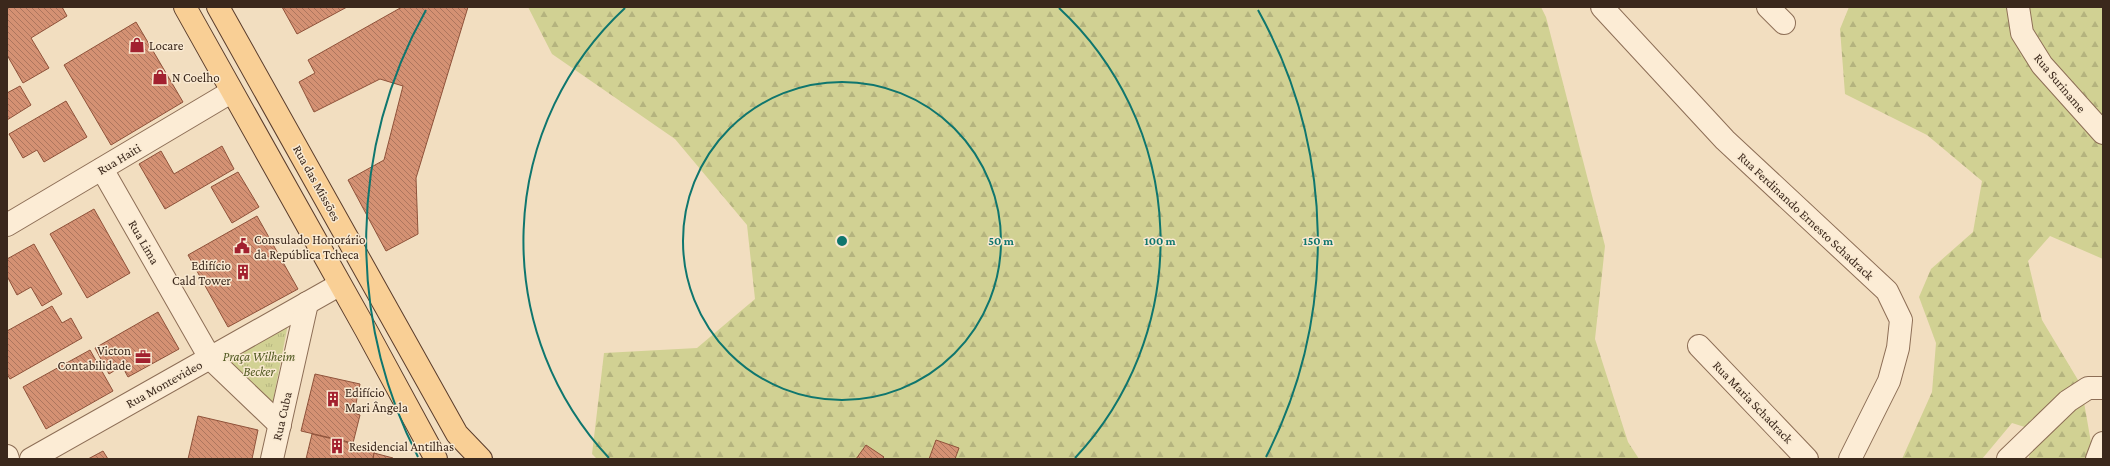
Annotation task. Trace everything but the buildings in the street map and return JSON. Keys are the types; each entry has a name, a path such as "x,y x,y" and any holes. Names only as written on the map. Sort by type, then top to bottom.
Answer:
{"main road":[{"path":"184,7 339,285 366,330 436,459"},
{"name":"Rua das Missões","path":"218,7 457,434 481,459"}],"street":[{"name":"Rua Ferdinando Ernesto Schadrack","path":"1602,7 1725,140 1887,291 1901,320 1898,348 1889,381 1850,459"},
{"path":"1768,7 1784,23"},
{"name":"Rua Suriname","path":"2018,7 2022,34 2042,66 2103,133"},
{"name":"Rua Haiti","path":"7,226 232,92"},
{"name":"Rua Lima","path":"102,169 210,358 280,425"},
{"name":"Rua Montevideo","path":"31,459 339,285"},
{"name":"Rua Cuba","path":"272,459 307,303"},
{"name":"Rua Maria Schadrack","path":"1699,346 1806,459"},
{"path":"2008,459 2068,401 2088,388 2103,388"},
{"path":"2097,459 2103,443"}],"green space":[{"path":"528,7 1541,7 1546,17 1605,246 1595,339 1628,442 1639,459 597,459 592,454 604,353 697,348 755,299 747,225 675,139 552,54"},
{"path":"1849,7 2103,7 2103,259 2050,236 2028,261 2042,320 2081,385 2093,454 2092,459 2029,459 2031,429 2012,423 1982,459 1902,459 1932,392 1936,343 1919,297 1931,269 1973,232 1982,181 1927,135 1845,94 1840,29"},
{"name":"Praça Wilheim Becker","path":"288,324 272,406 223,357"}],"place":[{"name":"Locare","path":"137,45"},
{"name":"N Coelho","path":"160,77"},
{"name":"Consulado Honorário da República Tcheca","path":"242,246"},
{"name":"Edifício Cald Tower","path":"243,272"},
{"name":"Victon Contabilidade","path":"143,357"},
{"name":"Edifício Mari Ângela","path":"333,399"},
{"name":"Residencial Antilhas","path":"337,446"}]}
